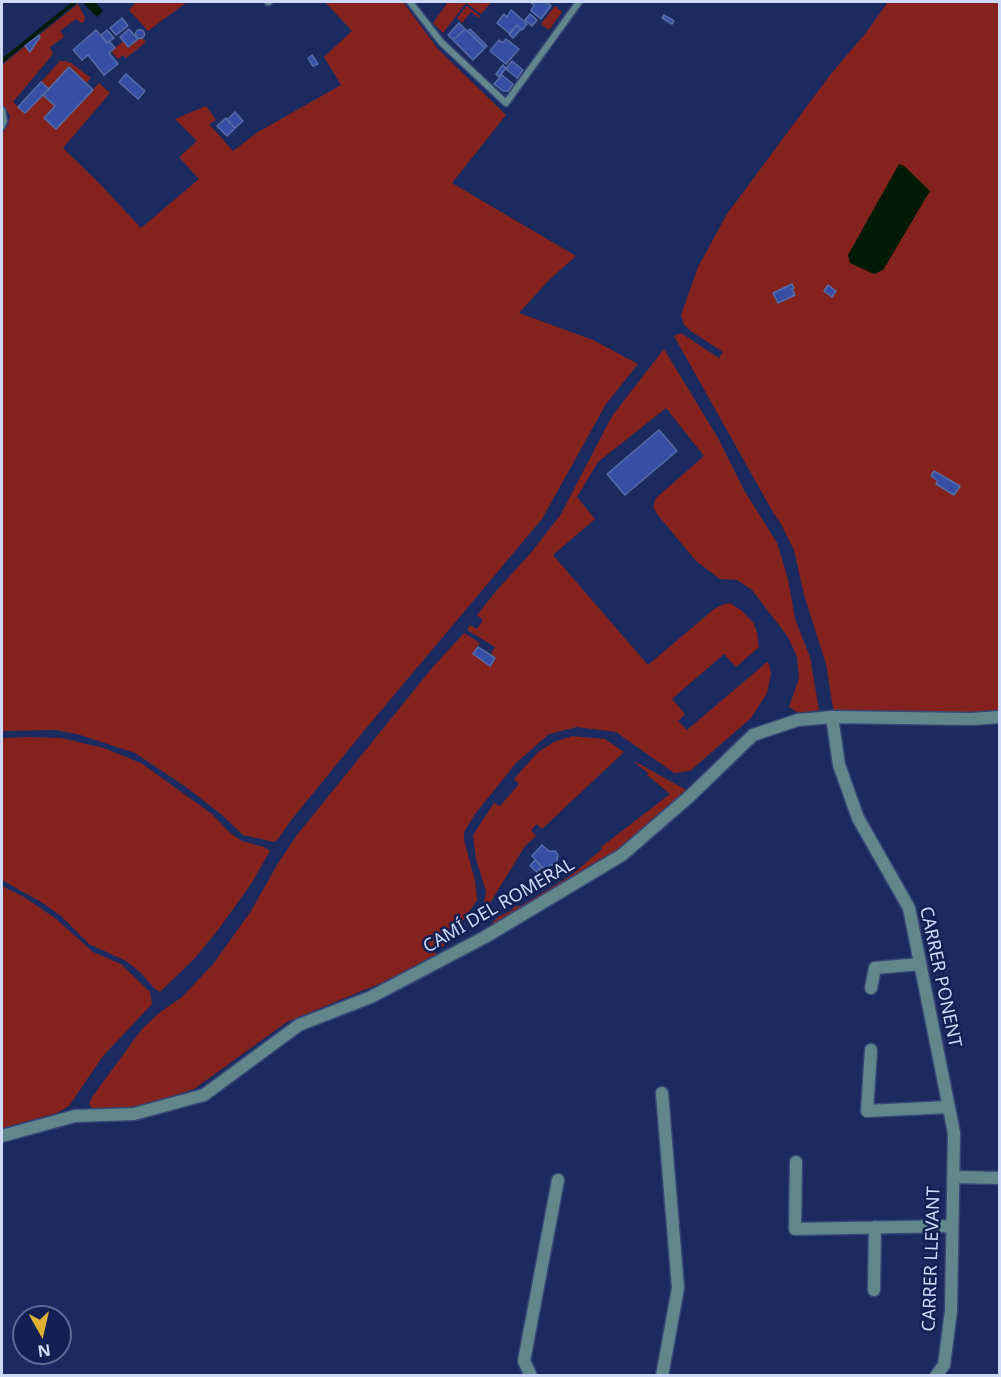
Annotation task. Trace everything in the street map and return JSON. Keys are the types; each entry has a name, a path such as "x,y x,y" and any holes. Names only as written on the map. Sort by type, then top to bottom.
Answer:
{"street":[{"name":"CAMÍ DEL ROMERAL","path":"2,1136 75,1116 134,1114 204,1095 299,1025 371,997 485,937 622,855 690,796 753,735 798,720 832,717 972,719 999,717"},
{"name":"CARRER PONENT","path":"832,717 839,765 858,818 909,908 954,1134 953,1177"},
{"path":"871,988 875,968 920,964"},
{"path":"871,1050 867,1111 949,1107"},
{"path":"662,1093 678,1288 662,1376"},
{"path":"796,1162 795,1229 952,1226"},
{"path":"953,1177 999,1178"},
{"name":"CARRER LLEVANT","path":"936,1376 944,1365 951,1311 953,1177"},
{"path":"531,1376 524,1361 558,1180"},
{"path":"874,1290 875,1227"}],"lane":[{"path":"410,2 441,42 506,103 579,2"},
{"path":"2,110 4,121 2,126"}],"shaded area":[{"path":"95,2 103,11 97,17 83,3"},
{"path":"136,2 187,2 148,31 129,10"},
{"path":"325,2 403,2 438,49 506,115 452,183 576,256 548,281 519,313 593,340 638,364 606,404 542,519 274,842 243,835 221,814 186,787 135,753 77,734 55,730 2,731 2,134 8,125 10,116 2,104 2,65 25,46 30,52 40,37 39,35 78,4 85,18 84,22 81,23 76,19 60,31 64,37 50,47 53,54 13,102 25,113 43,95 55,106 44,118 56,128 99,83 110,93 63,148 141,228 199,179 179,157 197,141 175,119 206,106 216,120 209,124 233,151 258,132 341,85 324,57 352,31"},
{"path":"448,2 492,2 481,14 466,3 443,33 433,23"},
{"path":"888,2 999,2 999,710 929,715 835,713 826,664 804,595 794,550 674,336 681,333 719,358 723,352 684,325 681,315 698,267 727,214 830,75 865,34"},
{"path":"467,6 480,16 479,18 471,12 462,23 457,18"},
{"path":"555,6 562,12 549,30 541,24"},
{"path":"141,37 146,42 126,58 123,55 118,59 111,51 124,41 139,40"},
{"path":"60,61 71,63 91,78 86,83 69,67 49,89 41,82"},
{"path":"899,164 930,191 883,270 874,274 850,263 848,255"},
{"path":"664,349 718,438 744,490 777,543 788,579 795,619 810,657 819,710 799,713 789,707 799,678 797,657 788,637 752,590 737,580 720,579 696,561 657,514 653,506 656,498 704,456 666,408 598,462 577,497 595,519 553,555 648,665 714,609 730,603 742,611 753,622 759,647 736,667 724,654 672,699 685,714 678,721 687,730 767,662 771,674 767,693 751,718 690,771 674,773 616,732 577,727 549,734 516,763 475,814 464,832 477,900 448,943 434,952 437,954 386,981 287,1022 194,1089 145,1105 95,1112 89,1104 92,1097 142,1029 159,1013 182,997 214,963 251,911 297,835 432,668 464,633 480,643 472,654 491,666 496,658 491,654 495,647 467,630 470,625 477,629 483,620 477,615 561,514 612,416"},
{"path":"572,736 605,739 624,752 542,829 537,824 531,830 536,836 525,846 482,916 479,915 486,891 476,859 473,835 494,803 500,806 519,784 514,779 538,752 554,742"},
{"path":"2,738 61,738 104,748 141,763 212,814 229,832 242,841 270,851 251,884 218,930 195,958 160,992 126,961 89,944 61,916 2,880"},
{"path":"636,762 688,791 623,849 514,914 489,926 498,917 513,910 513,907 521,906 570,876 602,849 601,847 670,794 647,775 648,773"},
{"path":"2,886 24,897 55,918 93,952 121,964 150,992 152,1004 103,1056 69,1106 57,1113 2,1128"}],"building":[{"path":"530,2 547,2 551,6 541,19 531,11 534,5"},
{"path":"511,10 527,24 522,30 517,25 510,34 497,23 504,14 507,17"},
{"path":"530,14 537,20 532,26 525,20"},
{"path":"664,15 674,21 672,24 662,18"},
{"path":"122,18 128,26 116,35 110,28"},
{"path":"459,23 465,29 453,40 448,35"},
{"path":"517,25 521,29 513,38 509,34"},
{"path":"129,29 138,39 128,47 120,37"},
{"path":"465,29 485,48 473,60 453,40"},
{"path":"470,29 487,46 485,48 468,31"},
{"path":"96,30 107,43 109,41 115,48 109,53 118,64 104,75 88,55 82,60 73,50"},
{"path":"107,30 114,38 107,43 101,35"},
{"path":"140,30 144,34 140,38 136,34"},
{"path":"39,35 40,37 30,52 25,46"},
{"path":"506,39 519,49 506,64 490,51 499,40 502,43"},
{"path":"312,55 318,64 313,66 308,58"},
{"path":"512,61 523,70 517,78 506,69"},
{"path":"503,65 506,68 499,77 496,74"},
{"path":"69,67 93,90 56,129 44,118 55,106 43,95"},
{"path":"126,74 145,91 138,99 119,82"},
{"path":"502,75 513,84 508,91 503,91 494,84"},
{"path":"41,82 49,89 25,113 18,107"},
{"path":"235,112 243,121 235,128 227,120"},
{"path":"226,118 235,128 227,136 217,126"},
{"path":"792,284 795,295 778,303 773,293"},
{"path":"828,285 836,291 832,297 824,291"},
{"path":"659,430 677,451 625,495 607,474"},
{"path":"934,471 960,486 954,495 936,484 938,481 931,476"},
{"path":"478,647 495,658 490,666 473,654"},
{"path":"542,845 549,851 555,851 558,855 556,865 550,865 545,870 532,856"},
{"path":"535,860 542,867 537,872 530,866"}],"waterway":[{"path":"2,61 75,2"}]}
